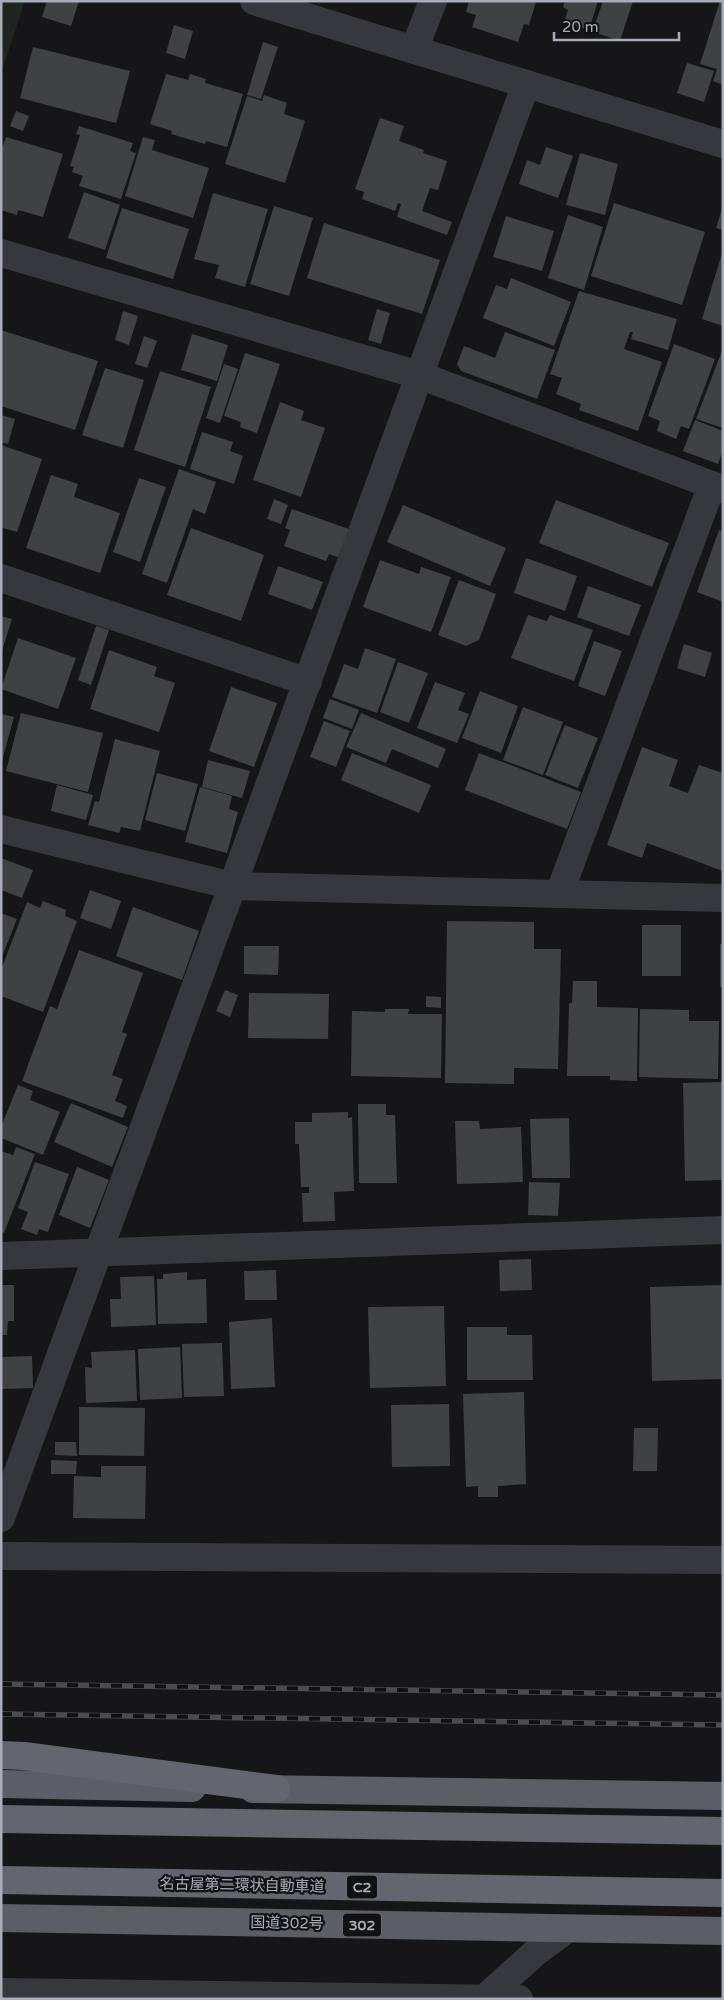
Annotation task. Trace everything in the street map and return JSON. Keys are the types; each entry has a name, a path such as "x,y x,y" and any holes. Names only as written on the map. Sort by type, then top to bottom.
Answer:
{"highway":[{"path":"1,1756 33,1757 276,1789"},
{"path":"1,1784 723,1796"},
{"path":"1,1819 723,1831"},
{"name":"名古屋第二環状自動車道","path":"1,1880 723,1893"},
{"name":"国道302号","path":"1,1918 723,1931"}],"street":[{"path":"254,1 723,144"},
{"path":"414,50 432,1"},
{"path":"1,1518 526,84"},
{"path":"1,253 419,376 717,487 559,894"},
{"path":"1,578 308,682"},
{"path":"1,829 233,886 723,898"},
{"path":"1,1256 723,1230"},
{"path":"1,1556 723,1560"},
{"path":"485,1998 536,1952 567,1929"},
{"path":"1,1992 174,1996 519,1999"}],"shaded area":[{"path":"1,1 25,1 1,73"}],"building":[{"path":"47,1 79,1 71,26 42,17"},
{"path":"469,1 536,2 529,25 524,24 518,42 472,27 476,15 466,12"},
{"path":"565,1 598,1 589,30 564,22 568,10 563,7"},
{"path":"603,1 633,1 620,41 593,30"},
{"path":"720,1 723,1 723,85 713,81 717,69 700,64"},
{"path":"174,25 193,31 185,59 166,53"},
{"path":"263,42 278,47 261,99 247,95"},
{"path":"33,47 130,71 116,123 20,98"},
{"path":"687,63 714,71 704,102 677,93"},
{"path":"166,74 188,80 190,74 206,79 205,83 243,94 227,147 206,141 205,144 171,134 172,131 150,124"},
{"path":"264,95 287,103 284,114 305,121 285,183 225,164 247,96 262,101"},
{"path":"16,111 29,116 23,131 10,126"},
{"path":"380,118 404,126 399,141 424,150 423,153 447,161 438,190 430,188 422,211 452,222 447,235 397,217 401,204 398,203 395,211 362,199 364,192 355,189"},
{"path":"79,126 133,143 130,151 136,153 121,199 79,186 83,176 72,172 74,167 70,166 80,135 76,134"},
{"path":"6,137 63,154 43,217 18,210 17,215 1,210 1,151"},
{"path":"143,137 155,140 152,150 209,168 193,218 125,196"},
{"path":"546,147 573,156 558,198 519,184 527,160 540,165"},
{"path":"580,153 618,164 605,215 566,205"},
{"path":"84,192 120,205 105,250 68,238"},
{"path":"213,193 268,209 245,287 215,278 219,265 194,259"},
{"path":"614,203 705,232 682,305 591,276"},
{"path":"274,206 313,218 289,296 250,284"},
{"path":"122,208 189,229 173,279 106,258"},
{"path":"723,209 723,230 716,228"},
{"path":"568,215 603,227 584,290 548,278"},
{"path":"506,216 554,231 542,271 493,257"},
{"path":"324,223 440,260 422,314 307,278"},
{"path":"723,250 723,326 702,319"},
{"path":"511,278 571,302 554,346 483,318 496,285 507,289"},
{"path":"579,291 677,319 668,350 631,339 633,332 630,332 624,349 662,362 638,431 579,410 581,404 556,394 562,378 550,374"},
{"path":"377,309 390,313 381,344 368,340"},
{"path":"123,311 138,316 129,345 115,340"},
{"path":"1,330 98,361 75,430 1,406"},
{"path":"505,332 555,350 537,399 461,371 457,364 464,346 495,358"},
{"path":"192,334 228,345 217,381 181,370"},
{"path":"144,336 157,341 147,368 135,364"},
{"path":"674,344 715,359 689,429 681,426 676,439 657,431 660,421 648,416"},
{"path":"723,348 723,428 696,419"},
{"path":"245,353 280,364 257,433 240,427 241,422 224,416"},
{"path":"224,364 238,369 220,423 206,418"},
{"path":"105,368 144,380 123,448 82,435"},
{"path":"160,371 211,387 185,467 134,450"},
{"path":"280,402 304,411 301,420 325,428 301,497 253,480"},
{"path":"1,415 15,419 8,444 1,442"},
{"path":"695,420 723,431 723,450 718,464 683,451"},
{"path":"202,432 233,442 230,451 243,456 234,484 190,469"},
{"path":"1,445 42,459 17,532 3,528 1,532"},
{"path":"179,469 216,482 205,514 193,509 167,583 142,574"},
{"path":"51,475 78,484 74,497 120,513 100,573 26,548"},
{"path":"139,478 166,487 140,562 113,552"},
{"path":"274,499 288,505 281,524 267,519"},
{"path":"556,500 669,543 652,587 539,543"},
{"path":"403,505 506,548 490,586 387,542"},
{"path":"292,509 349,529 338,557 329,554 326,561 284,546 290,530 285,528"},
{"path":"191,528 264,555 241,621 167,595"},
{"path":"719,530 723,531 723,602 697,592"},
{"path":"526,558 577,576 565,611 514,593"},
{"path":"380,560 419,574 421,567 451,577 431,632 363,607"},
{"path":"278,566 323,582 312,610 268,594"},
{"path":"459,580 496,594 479,640 466,646 438,635"},
{"path":"588,586 641,605 629,636 577,617"},
{"path":"528,615 547,621 550,615 593,630 574,681 511,658"},
{"path":"1,616 12,619 2,651 1,651"},
{"path":"96,626 109,630 91,685 78,680"},
{"path":"18,638 76,658 58,709 1,689"},
{"path":"594,641 622,651 605,696 578,686"},
{"path":"684,644 712,653 705,677 677,668"},
{"path":"365,648 396,659 377,713 332,697 344,664 358,669"},
{"path":"109,650 157,667 154,676 175,683 159,732 90,709"},
{"path":"398,662 428,673 409,723 380,712"},
{"path":"435,682 465,693 458,710 469,714 457,743 417,728"},
{"path":"231,687 277,703 254,767 209,751"},
{"path":"480,691 518,706 501,753 462,738"},
{"path":"330,699 359,710 352,729 323,718"},
{"path":"523,707 563,722 543,775 503,760"},
{"path":"21,713 103,733 88,792 6,771"},
{"path":"361,713 446,749 438,768 392,749 386,763 346,747"},
{"path":"1,714 14,717 2,761 1,761"},
{"path":"324,721 350,731 336,767 310,757"},
{"path":"565,725 598,738 578,788 545,775"},
{"path":"115,739 160,751 140,831 121,827 119,833 88,825 95,801 99,802"},
{"path":"642,747 678,760 669,786 688,793 699,765 723,773 723,871 647,843 642,858 607,845"},
{"path":"352,753 431,785 419,813 341,780"},
{"path":"479,753 581,792 567,829 465,790"},
{"path":"208,760 250,771 242,798 202,787"},
{"path":"157,773 198,784 185,831 145,820"},
{"path":"57,785 93,795 86,820 51,811"},
{"path":"200,787 232,796 229,809 238,812 227,853 185,842"},
{"path":"1,858 33,870 22,898 1,890"},
{"path":"90,890 121,901 111,929 80,918"},
{"path":"43,901 66,910 65,916 77,921 43,1012 1,996 1,970 27,902 40,908"},
{"path":"133,907 199,931 182,980 116,956"},
{"path":"1,913 17,919 1,959"},
{"path":"447,921 534,922 534,949 561,949 558,1069 514,1068 514,1084 445,1083"},
{"path":"642,925 681,925 681,976 642,976"},
{"path":"720,944 723,944 723,987 720,987"},
{"path":"244,946 279,946 278,975 244,974"},
{"path":"79,950 143,973 122,1032 127,1034 112,1075 123,1079 115,1101 127,1106 123,1118 22,1081 50,1006 57,1009"},
{"path":"573,981 597,981 597,1007 638,1008 637,1081 610,1080 610,1076 567,1076 569,1003 572,1003"},
{"path":"225,990 238,995 230,1017 216,1011"},
{"path":"249,993 329,994 328,1039 248,1038"},
{"path":"426,996 441,997 441,1008 426,1007"},
{"path":"385,1009 409,1009 408,1014 442,1014 441,1078 351,1076 352,1011 385,1012"},
{"path":"640,1009 689,1010 689,1021 719,1021 718,1079 639,1077"},
{"path":"723,1082 723,1180 685,1181 683,1083"},
{"path":"18,1085 33,1091 30,1100 60,1112 43,1155 1,1138 1,1127"},
{"path":"71,1103 128,1127 112,1167 54,1142"},
{"path":"358,1104 386,1104 386,1115 395,1115 397,1183 359,1183"},
{"path":"348,1112 348,1118 352,1117 354,1191 334,1192 335,1221 303,1222 302,1193 309,1193 309,1187 301,1187 299,1144 295,1144 295,1122 312,1122 312,1113"},
{"path":"569,1118 570,1178 532,1178 530,1119"},
{"path":"455,1121 479,1121 480,1129 521,1127 523,1182 457,1184"},
{"path":"16,1147 35,1154 4,1233 1,1231 1,1151 13,1155"},
{"path":"35,1162 69,1174 48,1232 39,1229 37,1235 21,1229 28,1212 18,1208"},
{"path":"77,1167 109,1180 90,1228 59,1215"},
{"path":"529,1182 560,1183 558,1216 528,1215"},
{"path":"531,1259 532,1290 500,1291 499,1260"},
{"path":"276,1270 277,1300 245,1300 244,1271"},
{"path":"187,1272 187,1280 206,1279 207,1323 158,1324 157,1279 163,1279 163,1274"},
{"path":"154,1276 156,1325 111,1327 110,1299 121,1299 120,1277"},
{"path":"1,1285 14,1285 14,1321 8,1321 7,1335 1,1335"},
{"path":"723,1285 723,1379 652,1381 650,1287"},
{"path":"444,1306 446,1386 370,1388 368,1307"},
{"path":"272,1318 275,1387 231,1389 229,1322"},
{"path":"467,1327 507,1327 507,1335 532,1335 533,1380 467,1380"},
{"path":"222,1343 224,1396 184,1397 182,1344"},
{"path":"180,1347 182,1398 140,1400 138,1349"},
{"path":"135,1350 137,1401 86,1403 85,1367 92,1368 91,1352"},
{"path":"32,1356 33,1388 1,1389 1,1357"},
{"path":"524,1392 526,1484 498,1486 498,1497 478,1497 478,1486 466,1487 463,1394"},
{"path":"449,1404 450,1466 392,1467 391,1405"},
{"path":"79,1407 145,1408 144,1456 79,1455"},
{"path":"634,1428 658,1428 657,1471 633,1471"},
{"path":"55,1442 76,1442 77,1456 55,1455"},
{"path":"51,1460 77,1461 76,1474 51,1474"},
{"path":"101,1466 146,1466 145,1519 73,1518 74,1476 101,1477"}],"railway":[{"path":"1,1684 723,1695"},
{"path":"1,1714 723,1725"}]}
